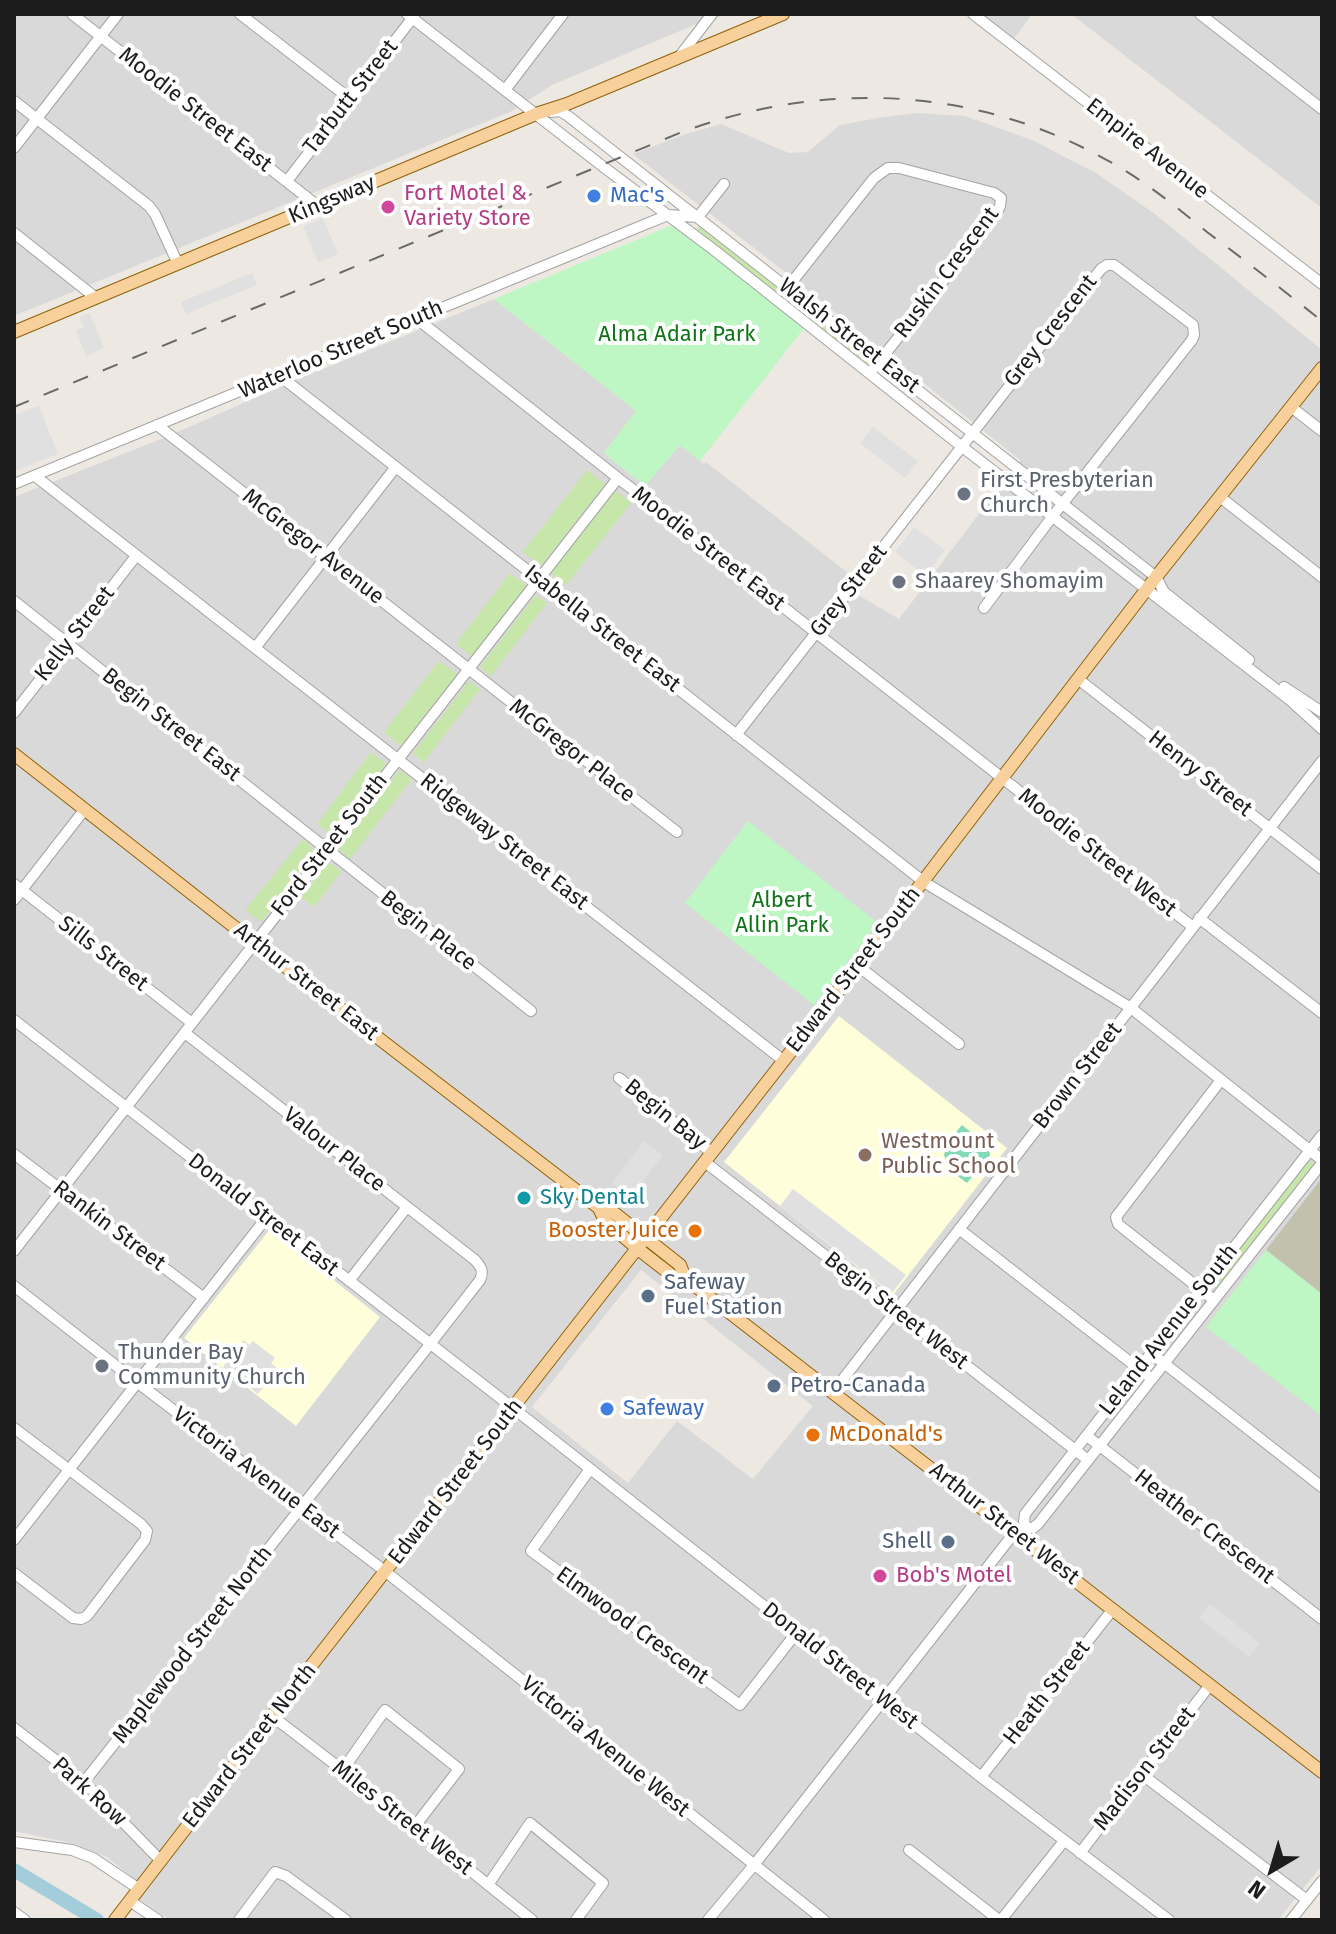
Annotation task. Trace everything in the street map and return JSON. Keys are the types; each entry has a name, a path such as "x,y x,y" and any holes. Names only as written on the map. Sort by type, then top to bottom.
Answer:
{"main road":[{"name":"Kingsway","path":"14,332 783,14"},
{"name":"Edward Street South","path":"386,1572 924,882 1156,577 1322,368"},
{"name":"Arthur Street East","path":"14,754 599,1208 613,1212 642,1244"},
{"name":"Arthur Street West","path":"642,1244 680,1265 685,1278 1020,1532 1113,1609 1322,1772"},
{"name":"Edward Street North","path":"123,1910 386,1572"}],"street":[{"name":"Moodie Street East","path":"72,14 318,206"},
{"path":"14,148 118,14"},
{"path":"240,14 349,98"},
{"path":"505,90 563,14"},
{"path":"679,58 712,14"},
{"name":"Empire Avenue","path":"973,14 1322,284"},
{"path":"1200,14 1322,109"},
{"name":"Tarbutt Street","path":"287,181 411,15"},
{"name":"Walsh Street East","path":"411,15 1290,700 1322,729"},
{"path":"14,101 149,206 178,264"},
{"name":"Walsh Street East","path":"536,114 560,111 568,116 1156,577 1164,592 1294,694 1322,712"},
{"name":"Ruskin Crescent","path":"788,287 874,178 888,168 899,168 984,190 1000,198 996,214 870,373"},
{"path":"668,215 698,217 724,184"},
{"name":"Waterloo Street South","path":"14,484 668,215"},
{"path":"14,233 96,298"},
{"name":"Grey Crescent","path":"961,446 1105,266 1119,268 1193,325 1192,340 984,608"},
{"name":"Moodie Street East","path":"416,318 1002,778"},
{"name":"Isabella Street East","path":"280,376 924,882 1131,1008 1322,1161"},
{"path":"1291,407 1322,431"},
{"name":"McGregor Avenue","path":"157,425 468,670"},
{"name":"Grey Street","path":"736,735 961,446"},
{"path":"255,648 395,468"},
{"name":"Ridgeway Street East","path":"35,476 784,1061"},
{"name":"Ford Street South","path":"14,1251 618,478"},
{"path":"1220,497 1322,577"},
{"name":"Kelly Street","path":"14,713 136,556"},
{"name":"Begin Street East","path":"14,601 327,850"},
{"name":"McGregor Place","path":"468,670 677,832"},
{"name":"Henry Street","path":"1078,679 1322,869"},
{"name":"Brown Street","path":"833,1392 1322,761"},
{"name":"Moodie Street West","path":"1002,778 1322,1013"},
{"path":"14,900 18,887 85,809"},
{"name":"Begin Place","path":"327,850 531,1011"},
{"name":"Sills Street","path":"18,887 192,1023"},
{"path":"858,966 959,1044"},
{"name":"Donald Street East","path":"14,1020 513,1408"},
{"name":"Valour Place","path":"185,1033 481,1267"},
{"name":"Begin Bay","path":"619,1078 708,1157"},
{"path":"1214,1300 1118,1224 1116,1217 1221,1080"},
{"name":"Leland Avenue South","path":"708,1920 1020,1532 1025,1514 1322,1135"},
{"name":"Rankin Street","path":"14,1154 204,1298"},
{"name":"Begin Street West","path":"708,1157 895,1310 1088,1460"},
{"name":"Leland Avenue South","path":"1020,1532 1038,1524 1322,1161"},
{"path":"349,1281 407,1207"},
{"path":"14,1540 267,1217"},
{"path":"959,1229 1152,1379"},
{"name":"Maplewood Street North","path":"84,1782 480,1280 481,1267"},
{"name":"Victoria Avenue East","path":"14,1286 386,1572"},
{"path":"1151,1353 1322,1487"},
{"name":"Donald Street West","path":"513,1408 981,1777 1169,1920"},
{"path":"14,1428 147,1531 145,1540 87,1616 81,1619 73,1618 14,1573"},
{"name":"Heather Crescent","path":"1087,1436 1322,1619"},
{"name":"Elmwood Crescent","path":"590,1469 531,1551 740,1705 797,1632"},
{"name":"Victoria Avenue West","path":"386,1572 824,1920"},
{"name":"Heath Street","path":"981,1777 1113,1609"},
{"name":"Madison Street","path":"1080,1853 1210,1685"},
{"path":"342,1771 385,1710 459,1769 415,1826"},
{"name":"Miles Street West","path":"272,1716 532,1920"},
{"name":"Park Row","path":"14,1728 84,1782 160,1860"},
{"path":"1140,1773 1307,1900"},
{"path":"488,1885 530,1823 603,1883 576,1920"},
{"path":"909,1850 1000,1920 1064,1841"},
{"path":"14,1842 72,1850 93,1858 139,1889"},
{"path":"239,1920 275,1872 286,1876 346,1920"},
{"path":"1291,1920 1322,1881"},
{"path":"123,1910 158,1920"},
{"path":"14,1912 25,1920"}],"shaded area":[{"path":"14,14 728,14 694,25 552,85 512,111 14,316"},
{"path":"973,14 1032,14 1011,43"},
{"path":"1071,14 1322,14 1322,208"},
{"path":"916,113 965,116 1032,140 1096,173 1155,214 1322,350 1322,1865 1278,1920 170,1920 134,1896 142,1885 107,1857 71,1843 14,1831 14,497 166,437 494,299 637,411 604,453 644,485 680,445 848,573 839,584 899,619 1020,460 633,154 721,124 789,153 808,152 840,125","holes":["641,1270 813,1406 753,1479 677,1421 628,1483 532,1407"]},
{"path":"323,218 338,254 318,262 303,226"},
{"path":"252,273 257,285 186,314 181,302"},
{"path":"90,313 104,348 86,356 76,330 84,327 80,317"},
{"path":"39,406 58,454 14,471 14,415"},
{"path":"873,427 918,461 905,478 860,443"},
{"path":"914,527 945,550 925,576 895,552"},
{"name":"Westmount Public School","path":"839,1016 1007,1148 893,1295 724,1162"},
{"path":"644,1141 663,1155 631,1197 612,1183"},
{"path":"1322,1178 1322,1294 1266,1250"},
{"path":"793,1189 906,1275 892,1293 780,1206"},
{"path":"270,1229 380,1317 296,1426 184,1338"},
{"path":"244,1340 249,1345 253,1341 275,1358 271,1363 278,1369 258,1394 223,1367"},
{"path":"1210,1604 1260,1643 1249,1657 1199,1618"}],"green space":[{"name":"Alma Adair Park","path":"670,226 676,227 805,327 700,461 680,445 645,486 604,453 636,411 494,299"},
{"path":"699,226 870,362 867,364 700,232 697,229"},
{"path":"587,470 605,484 541,566 523,552"},
{"path":"616,491 631,503 566,585 551,573"},
{"path":"510,573 527,586 472,657 456,644"},
{"path":"536,595 547,603 491,676 480,667"},
{"path":"439,661 457,674 401,746 384,732"},
{"path":"469,681 480,689 424,762 413,753"},
{"path":"371,752 386,764 331,835 317,824"},
{"path":"400,770 412,779 350,859 338,849"},
{"name":"Albert Allin Park","path":"748,821 878,923 814,1005 685,903"},
{"path":"303,839 314,854 261,922 245,910"},
{"path":"329,862 341,872 314,907 301,897"},
{"path":"962,1125 989,1147 990,1155 967,1183 951,1171 944,1155 948,1142"},
{"path":"1307,1161 1313,1163 1314,1168 1217,1289 1213,1288 1212,1283"},
{"path":"1266,1250 1322,1294 1322,1416 1206,1327"}],"waterway":[{"path":"14,1870 97,1920"}],"railway":[{"path":"14,407 682,132 737,115 793,103 849,98 905,99 960,107 1014,120 1067,140 1119,167 1154,190 1322,321"}],"place":[{"name":"Mac's","path":"594,196"},
{"name":"Fort Motel & Variety Store","path":"388,207"},
{"name":"First Presbyterian Church","path":"964,494"},
{"name":"Shaarey Shomayim","path":"899,582"},
{"name":"Westmount Public School","path":"865,1155"},
{"name":"Sky Dental","path":"524,1198"},
{"name":"Booster Juice","path":"695,1231"},
{"name":"Safeway Fuel Station","path":"648,1296"},
{"name":"Thunder Bay Community Church","path":"102,1366"},
{"name":"Petro-Canada","path":"774,1386"},
{"name":"Safeway","path":"607,1409"},
{"name":"McDonald's","path":"813,1435"},
{"name":"Shell","path":"948,1542"},
{"name":"Bob's Motel","path":"880,1576"}]}
